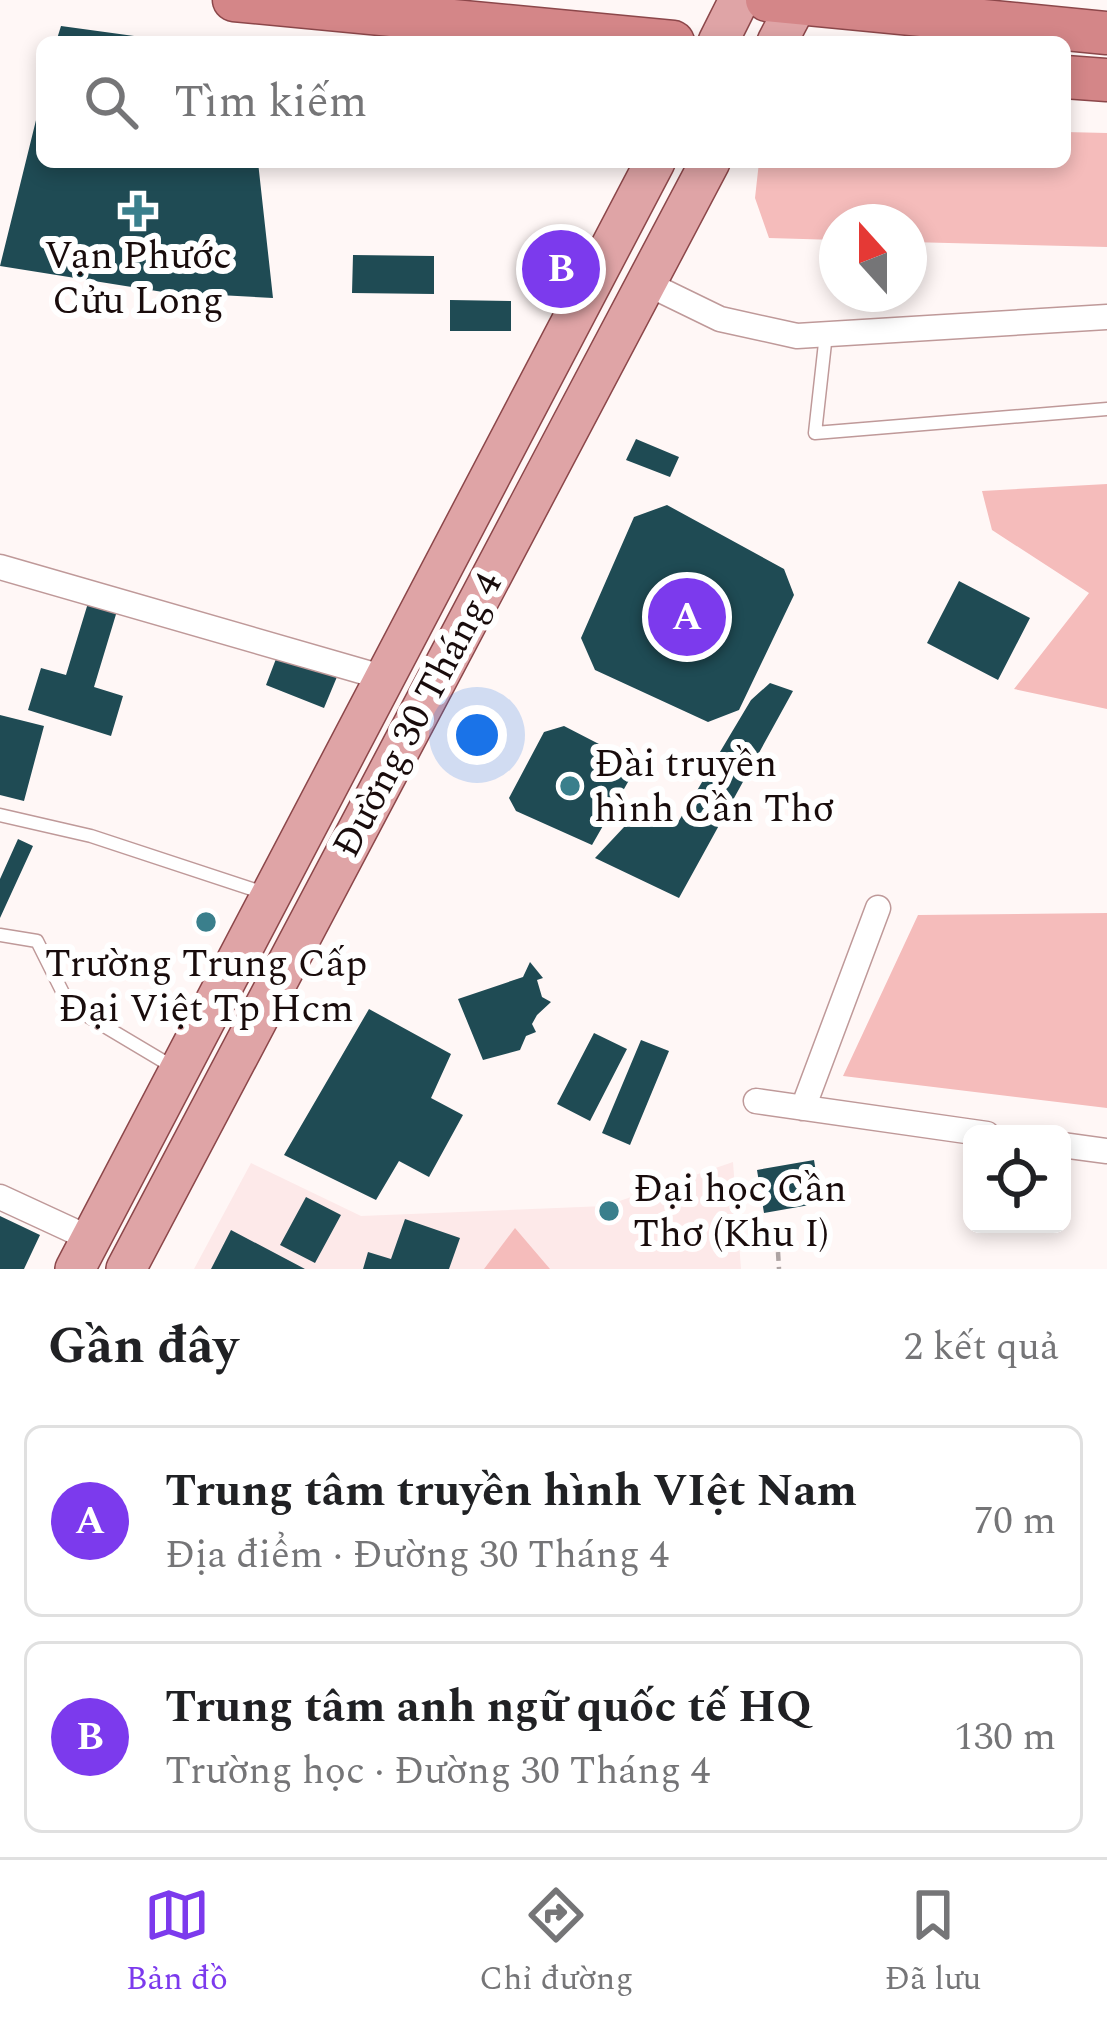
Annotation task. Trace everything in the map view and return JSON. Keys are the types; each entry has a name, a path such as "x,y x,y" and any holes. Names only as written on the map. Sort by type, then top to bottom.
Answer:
{"highway":[{"path":"234,0 610,36"},
{"path":"788,1 1107,33"},
{"path":"1071,77 1107,80"}],"main road":[{"path":"721,36 739,0"},
{"path":"779,36 788,1"},
{"name":"Đường 30 Tháng 4","path":"83,1254 652,168"},
{"name":"Đường 30 Tháng 4","path":"126,1269 707,168"},
{"path":"385,678 430,692"}],"street":[{"path":"646,283 720,319 797,336 1107,317"},
{"path":"0,567 385,678"},
{"path":"803,1108 878,908"},
{"path":"756,1101 963,1131"},
{"path":"1071,1145 1107,1151"},
{"path":"0,1197 83,1254"}],"lane":[{"path":"826,334 815,433 1107,409"},
{"path":"0,815 91,836 271,896"},
{"path":"0,935 37,941 69,1005 179,1070"}],"path":[{"path":"778,1252 779,1269"}],"shaded area":[{"path":"1071,132 1107,133 1107,247 927,242 927,204 819,204 819,239 769,238 755,198 758,168 1071,168"},
{"path":"1107,484 1107,709 1014,689 1089,593 992,530 982,491"},
{"path":"1107,913 1107,1108 843,1076 918,915"},
{"name":"Đại học Cần Thơ (Khu I)","path":"733,1162 741,1269 194,1269 251,1163 361,1216 605,1206"},
{"path":"515,1228 550,1269 484,1269"}],"building":[{"path":"61,26 134,36 58,36"},
{"name":"Vạn Phước Cửu Long","path":"36,120 36,168 259,168 273,298 163,292 0,266"},
{"path":"353,255 434,256 434,294 352,293"},
{"path":"450,300 511,301 511,331 450,331"},
{"path":"636,439 679,457 670,477 626,460"},
{"path":"667,505 784,569 794,595 739,710 708,722 595,670 581,638 634,517"},
{"path":"959,581 1030,618 998,680 927,643"},
{"path":"88,603 117,611 94,687 123,696 111,736 28,710 41,668 66,675"},
{"path":"279,651 339,672 324,708 266,685"},
{"path":"770,683 793,691 679,898 595,858 640,810 677,824 751,700"},
{"path":"0,715 44,726 24,801 0,795"},
{"name":"Đài truyền hình Cần Thơ","path":"564,726 628,759 632,775 592,845 516,811 509,798 544,732"},
{"path":"18,839 33,846 0,918 0,879"},
{"path":"530,962 543,978 537,980 542,997 551,1002 537,1015 532,1024 536,1032 526,1036 520,1050 483,1060 458,999 523,977"},
{"path":"369,1009 451,1054 431,1098 463,1115 429,1177 399,1161 376,1200 284,1155"},
{"path":"594,1033 627,1049 590,1121 557,1104"},
{"path":"641,1040 669,1051 630,1145 602,1133"},
{"path":"814,1160 821,1203 764,1213 757,1170"},
{"path":"306,1197 341,1215 315,1263 280,1245"},
{"path":"0,1216 40,1235 24,1269 0,1269"},
{"path":"405,1219 460,1238 449,1269 363,1269 368,1252 391,1259"},
{"path":"231,1230 305,1269 211,1269"}],"place":[{"name":"Vạn Phước Cửu Long","path":"138,211"},
{"name":"Trung tâm anh ngữ quốc tế HQ","path":"561,269"},
{"name":"Trung tâm truyền hình VIệt Nam","path":"687,617"},
{"name":"Đài truyền hình Cần Thơ","path":"570,786"},
{"name":"Trường Trung Cấp Đại Việt Tp Hcm","path":"206,922"},
{"name":"Đại học Cần Thơ (Khu I)","path":"609,1211"}]}
